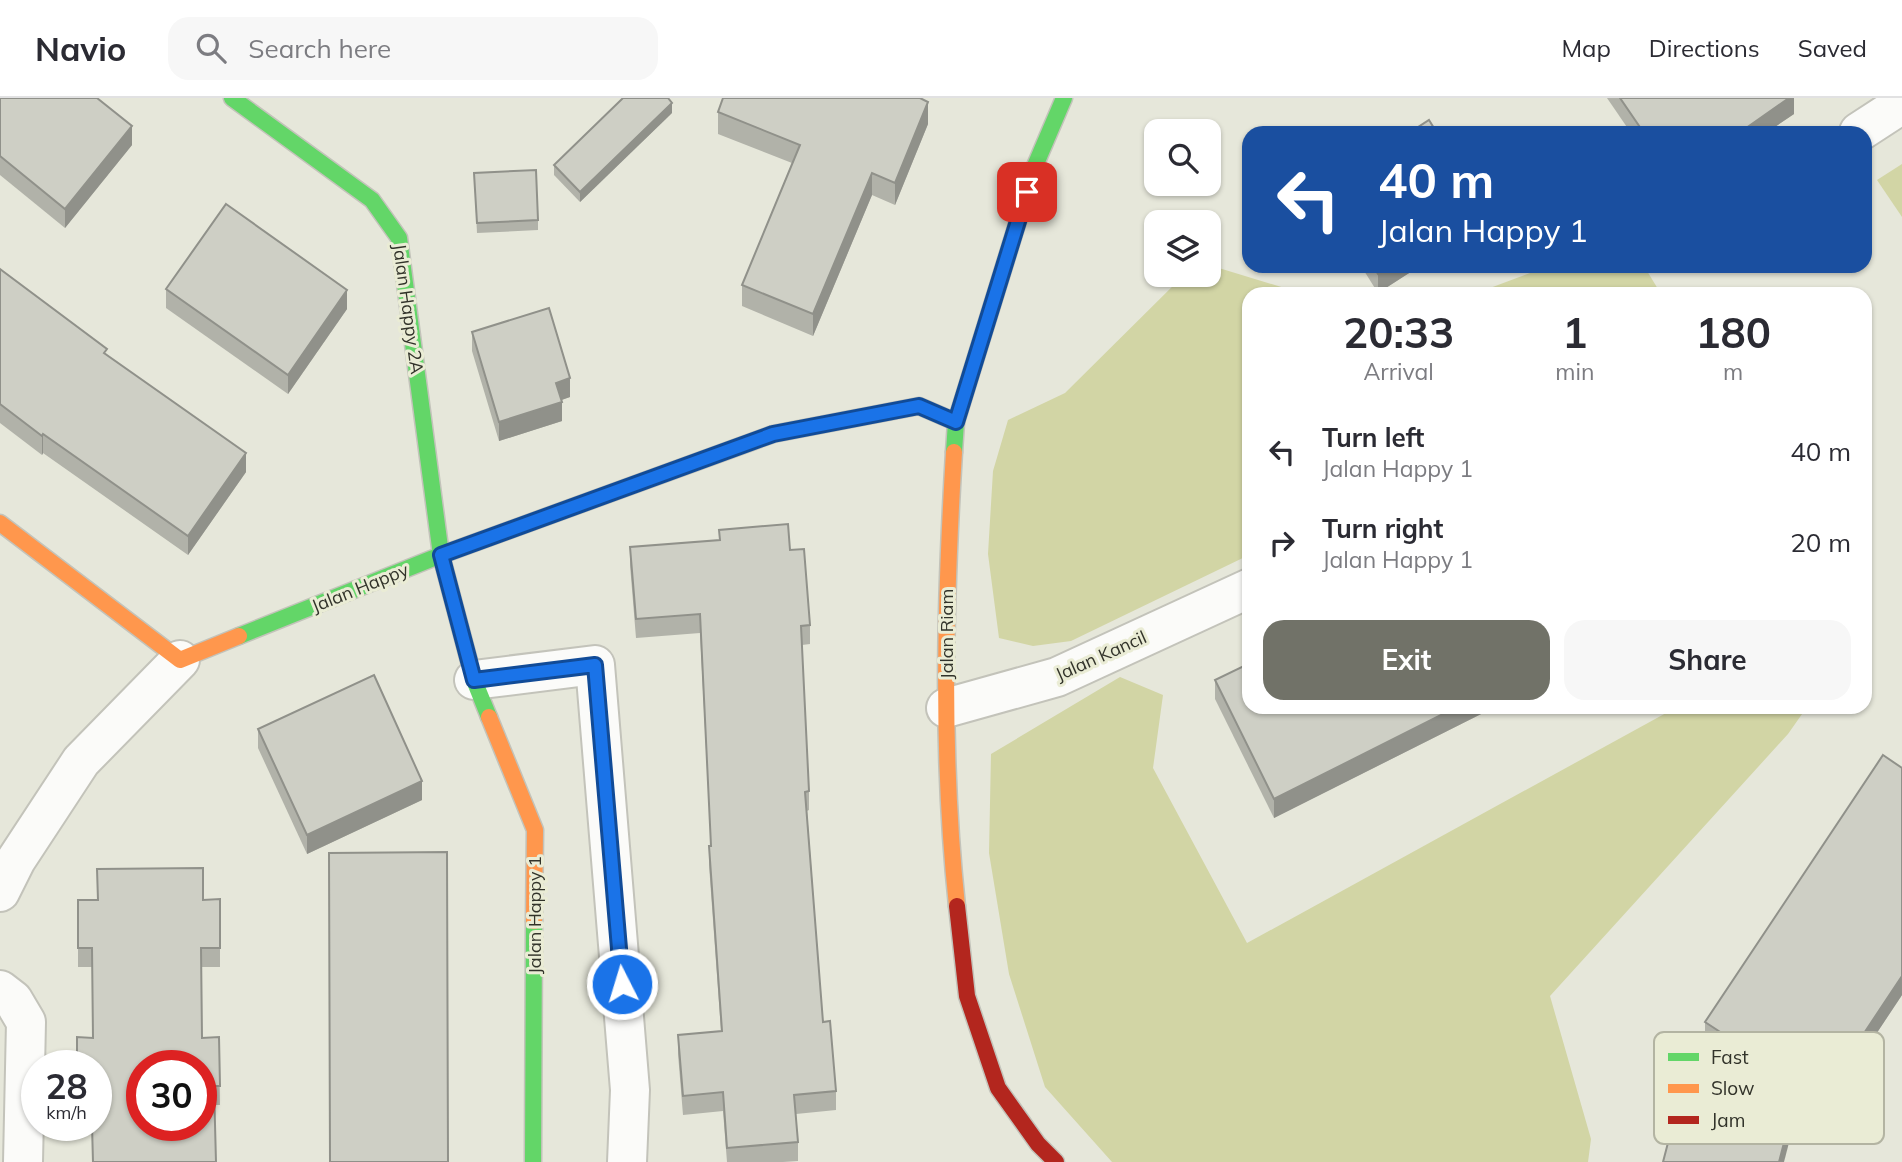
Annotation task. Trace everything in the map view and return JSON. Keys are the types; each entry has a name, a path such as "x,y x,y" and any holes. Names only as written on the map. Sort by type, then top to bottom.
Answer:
{"street":[{"name":"Jalan Happy 2A","path":"232,98 372,200 399,238 441,555"},
{"name":"Jalan Riam","path":"1056,1162 1038,1144 998,1088 967,996 955,886 946,708 947,573 956,422 1035,166 1064,98"},
{"path":"1868,126 1902,104"},
{"name":"Jalan Happy","path":"180,660 441,555 773,434 919,406 956,422"},
{"path":"0,523 180,660 81,761 16,860 0,892"},
{"name":"Jalan Happy 1","path":"441,555 474,680 535,830 533,1162"},
{"name":"Jalan Kancil","path":"946,708 1057,677 1242,592"},
{"path":"474,680 595,665 630,1090 627,1162"},
{"path":"0,990 13,1000 26,1022 23,1162"}],"green space":[{"path":"1902,164 1902,217 1877,180"},
{"path":"1221,269 1281,287 1242,287 1242,558 1071,641 1033,646 999,638 988,554 993,471 1008,420 1065,393 1172,287 1221,287"},
{"path":"1530,273 1648,273 1657,287 1493,287"},
{"path":"1120,677 1163,695 1153,768 1247,943 1664,714 1802,714 1788,734 1550,996 1591,1139 1588,1162 1112,1162 1045,1087 1009,974 989,853 991,754"}],"building":[{"path":"0,98 97,98 132,126 65,209 0,156"},
{"path":"623,98 668,98 672,103 580,192 554,165"},
{"path":"723,98 920,98 928,102 895,183 872,173 813,314 742,285 800,145 718,112"},
{"path":"1620,98 1789,98 1749,126 1639,126"},
{"path":"1429,120 1433,126 1420,126"},
{"path":"536,170 538,220 477,223 474,173"},
{"path":"226,204 347,290 288,375 166,289"},
{"path":"0,269 107,349 104,353 246,453 188,536 0,404"},
{"path":"549,308 570,378 556,383 562,402 499,422 472,332"},
{"path":"788,524 790,550 804,549 810,625 801,626 809,791 805,792 823,1022 830,1021 836,1091 794,1095 798,1142 727,1148 723,1092 683,1096 678,1035 722,1031 709,846 700,614 636,619 630,547 720,540 719,530"},
{"path":"1242,667 1242,714 1443,714 1274,799 1215,680"},
{"path":"374,675 422,781 307,835 258,729"},
{"path":"1883,755 1902,768 1902,976 1865,1032 1720,1032 1705,1022"},
{"path":"447,852 448,1162 330,1162 329,853"},
{"path":"203,868 203,900 220,899 220,948 201,948 202,1038 219,1037 220,1086 217,1086 217,1050 126,1050 126,1141 215,1141 216,1162 93,1162 92,1141 112,1141 112,1050 77,1050 77,1037 93,1038 92,948 78,948 78,900 98,900 97,869"},
{"path":"1668,1144 1784,1144 1779,1162 1663,1162"}],"traffic: fast":[{"path":"232,98 372,200 399,238 441,555 474,680 489,717"},
{"path":"954,452 956,422 1035,166 1064,98"},
{"path":"239,636 441,555 773,434 919,406 956,422"},
{"path":"533,1162 534,921"}],"traffic: slow":[{"path":"954,452 946,679 949,793 957,906"},
{"path":"0,523 180,660 239,636"},
{"path":"489,717 535,830 534,921"}],"traffic: jam":[{"path":"957,906 967,996 998,1088 1038,1144 1056,1162"}],"route":[{"path":"622,984 595,665 474,680 441,555 773,434 919,406 956,422 1027,192"}]}
